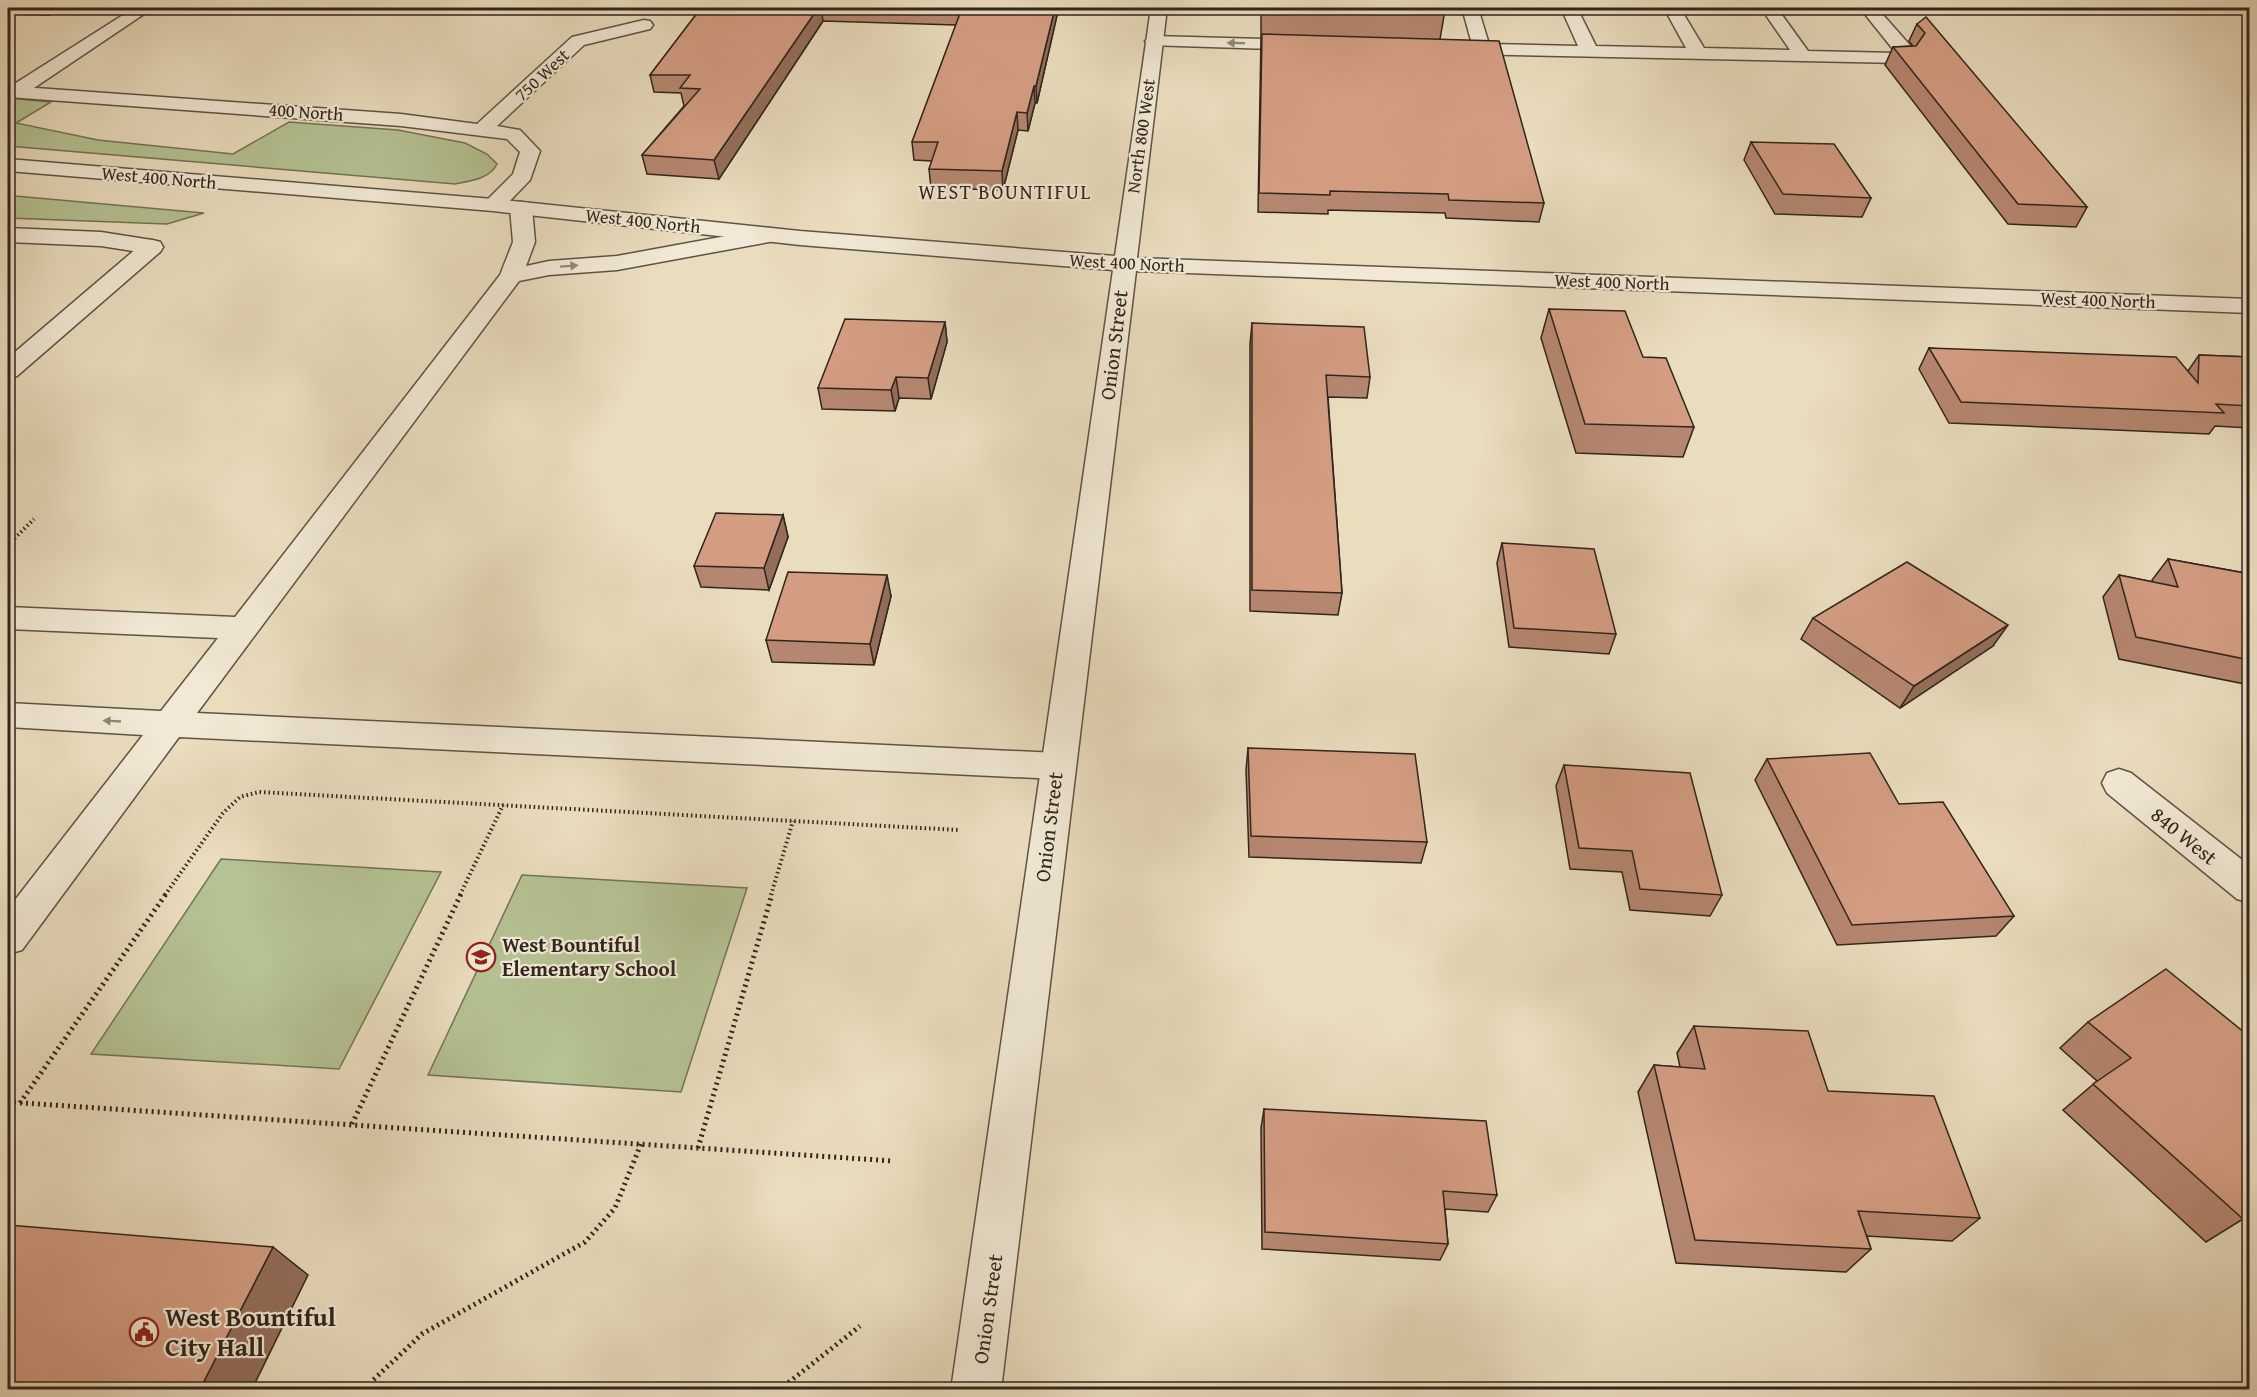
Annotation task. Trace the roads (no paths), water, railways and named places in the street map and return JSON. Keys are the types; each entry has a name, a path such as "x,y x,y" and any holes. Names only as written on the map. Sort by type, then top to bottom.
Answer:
{"street":[{"path":"11,92 145,8"},
{"name":"North 800 West","path":"1124,264 1159,8"},
{"path":"1470,8 1482,49"},
{"path":"1569,8 1589,51"},
{"path":"1672,8 1698,54"},
{"path":"1769,8 1803,56"},
{"path":"1448,48 1901,58 1906,51 1868,8"},
{"name":"750 West","path":"482,130 578,41 644,25"},
{"path":"1154,41 1321,45"},
{"name":"400 North","path":"11,92 400,120 513,134 530,152 523,176 493,205"},
{"name":"West 400 North","path":"8,165 493,205 769,235 1124,264 2250,306"},
{"path":"8,938 511,276 524,242 521,208"},
{"path":"8,235 102,239 152,248 8,371"},
{"path":"511,276 549,268 617,263 769,235"},
{"name":"Onion Street","path":"976,1389 1124,264"},
{"path":"8,618 243,628"},
{"path":"8,715 836,753 1057,766"},
{"name":"840 West","path":"2119,783 2250,888"}],"place":[{"name":"West Bountiful Elementary School","path":"481,957"},
{"name":"West Bountiful City Hall","path":"144,1332"}],"district":[{"name":"WEST BOUNTIFUL","path":"1005,192"}]}
